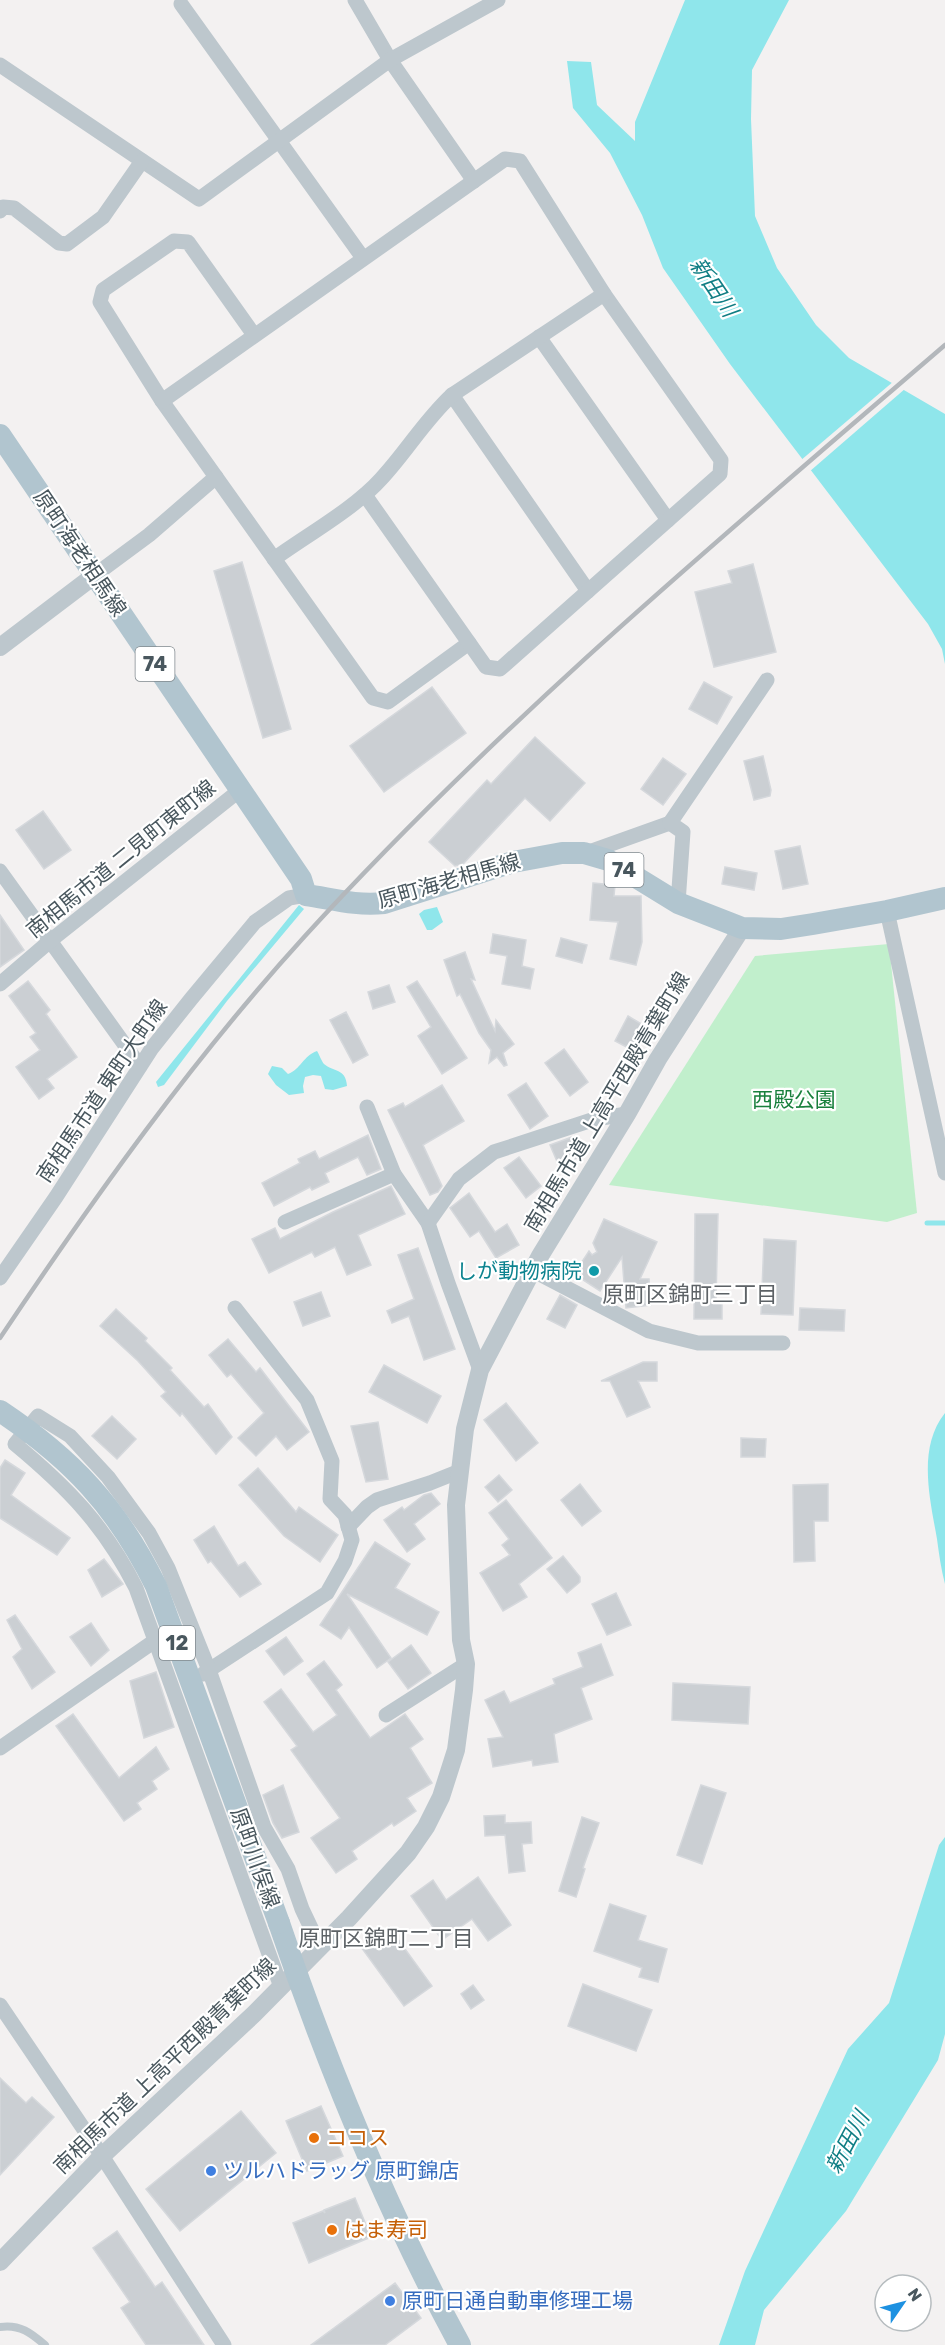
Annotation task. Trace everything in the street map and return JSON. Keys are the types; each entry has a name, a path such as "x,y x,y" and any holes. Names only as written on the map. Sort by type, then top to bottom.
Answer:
{"main road":[{"name":"原町海老相馬線","path":"0,435 301,879 306,895 356,904 384,903 513,862 562,853 584,854 608,860 678,903 742,928 781,929 892,910 945,898"},
{"name":"原町川俣線","path":"0,1411 29,1430 83,1477 122,1524 140,1553 156,1586 279,1923 288,1979 415,2258 460,2345"}],"street":[{"path":"356,0 390,60 474,181"},
{"path":"0,66 199,199 390,60 498,0"},
{"path":"182,1 363,258"},
{"path":"162,401 505,159 520,161 604,294 721,460 720,474 500,669 486,667 365,495"},
{"path":"0,211 3,207 14,208 59,243 67,243 104,217 141,161"},
{"path":"254,335 188,242 174,241 103,290 100,302 162,401 373,698 388,702 469,643"},
{"path":"274,559 365,495 381,480 431,415 452,395 604,294"},
{"path":"539,337 668,520"},
{"path":"452,395 588,591"},
{"path":"0,647 149,535 216,477"},
{"path":"584,854 670,823 767,680"},
{"name":"南相馬市道 二見町東町線","path":"0,984 50,941 240,790"},
{"path":"670,823 683,832 678,903"},
{"path":"0,871 140,1066"},
{"name":"南相馬市道 東町大町線","path":"0,1278 56,1197 140,1066 243,934 276,906 289,898 306,895"},
{"path":"892,910 945,1173"},
{"name":"南相馬市道 上高平西殿青葉町線","path":"0,2262 102,2156 349,1918 408,1853 426,1827 441,1797 456,1750 466,1664 461,1631 456,1515 465,1429 480,1370 540,1256 658,1059 742,928"},
{"path":"367,1107 394,1174 429,1223 480,1370"},
{"path":"429,1223 459,1179 494,1152 595,1119 627,1114"},
{"path":"285,1222 394,1174"},
{"path":"534,1271 649,1331 698,1342 783,1343"},
{"path":"206,1672 327,1593 345,1561 352,1540 345,1515 330,1499 332,1461 307,1400 235,1308"},
{"path":"288,1979 178,1691 136,1588 121,1558 90,1515 66,1488 15,1444 38,1416 69,1436 108,1477 149,1533 168,1568 264,1827 288,1869 302,1909 320,1947"},
{"path":"348,1527 377,1500 460,1471"},
{"path":"0,1748 156,1640"},
{"path":"386,1715 466,1664"},
{"path":"0,2005 102,2156 224,2345"}],"lane":[{"path":"0,2327 20,2327 45,2345"}],"green space":[{"name":"西殿公園","path":"889,944 917,1213 887,1222 609,1185 755,956"}],"water":[{"name":"新田川","path":"685,0 789,0 752,70 751,119 755,216 777,268 816,325 849,358 945,414 945,664 942,649 928,624 730,364 663,268 642,215 610,153 573,108 567,61 591,62 597,105 635,141 635,122"},
{"path":"299,905 304,909 227,1001 164,1085 158,1087 156,1082"},
{"path":"437,907 443,922 432,930 427,930 419,914 424,910"},
{"path":"317,1051 324,1064 342,1073 347,1086 333,1090 325,1089 321,1076 313,1075 305,1077 304,1093 289,1095 276,1085 268,1074 272,1066 282,1068 288,1074"},
{"path":"945,1413 945,1584 931,1507 928,1458 936,1427"},
{"name":"新田川","path":"945,1837 945,2034 938,2060 846,2211 764,2310 755,2345 719,2345 745,2271 848,2049 889,2003 939,1845"}],"pier":[{"path":"894,381 906,388 809,472 800,461"}],"building":[{"path":"242,562 291,729 263,738 214,571"},
{"path":"753,564 776,652 714,667 695,592 732,583 728,571"},
{"path":"704,682 732,697 717,724 689,709"},
{"path":"432,687 466,733 384,792 350,746"},
{"path":"535,737 585,783 550,821 525,798 463,864 455,866 429,842 487,780 491,784"},
{"path":"763,756 771,790 770,796 754,800 744,761"},
{"path":"663,758 686,774 663,805 641,789"},
{"path":"43,811 71,850 44,869 16,830"},
{"path":"800,846 808,884 783,889 775,851"},
{"path":"725,867 757,873 754,890 722,884"},
{"path":"593,883 615,885 614,896 641,896 642,942 636,965 610,959 618,922 590,920"},
{"path":"0,915 24,950 0,967"},
{"path":"493,934 526,940 522,966 534,969 530,989 502,984 507,956 490,953"},
{"path":"561,938 587,945 582,963 556,956"},
{"path":"465,952 475,980 471,979 495,1031 496,1020 514,1044 503,1053 507,1065 504,1066 497,1057 489,1063 491,1050 479,1033 460,994 457,996 444,960"},
{"path":"28,981 50,1010 46,1014 77,1057 47,1079 54,1088 39,1099 16,1067 40,1050 30,1037 36,1033 9,996"},
{"path":"417,981 467,1058 442,1074 418,1036 431,1027 407,987"},
{"path":"389,985 395,1002 373,1009 368,992"},
{"path":"346,1012 368,1055 353,1063 330,1020"},
{"path":"628,1016 645,1026 632,1050 615,1041"},
{"path":"564,1049 588,1082 570,1096 545,1063"},
{"path":"526,1083 548,1116 530,1129 508,1095"},
{"path":"442,1085 464,1121 423,1145 442,1186 438,1192 430,1195 388,1110 403,1103 405,1107"},
{"path":"368,1135 381,1169 367,1175 358,1157 325,1173 329,1182 312,1190 310,1187 274,1206 262,1183 300,1163 298,1159 315,1151 319,1159"},
{"path":"572,1137 581,1156 559,1166 550,1145"},
{"path":"519,1157 541,1186 526,1198 504,1168"},
{"path":"391,1186 405,1214 358,1235 371,1265 347,1275 335,1247 315,1257 312,1252 269,1273 252,1239 275,1228 280,1239"},
{"path":"469,1193 495,1232 507,1224 519,1245 496,1258 479,1231 470,1237 450,1208"},
{"path":"695,1214 718,1214 716,1301 722,1301 722,1319 694,1319"},
{"path":"604,1219 657,1242 640,1279 649,1279 651,1305 626,1308 622,1257 600,1291 574,1274 589,1251 592,1255 597,1252 593,1243"},
{"path":"764,1239 796,1241 793,1315 761,1314"},
{"path":"418,1248 455,1349 424,1360 409,1316 392,1323 387,1311 414,1299 398,1255"},
{"path":"321,1292 330,1316 303,1326 294,1302"},
{"path":"560,1295 577,1305 565,1328 547,1319"},
{"path":"800,1308 845,1310 844,1331 799,1330"},
{"path":"116,1309 147,1338 145,1341 172,1368 170,1370 204,1407 208,1404 232,1437 216,1454 182,1413 180,1416 161,1396 166,1392 138,1361 100,1326"},
{"path":"228,1339 256,1372 260,1368 309,1432 287,1450 276,1436 256,1456 238,1438 264,1413 231,1374 227,1377 209,1355"},
{"path":"643,1362 657,1362 657,1381 638,1381 650,1407 627,1417 610,1381 601,1381"},
{"path":"384,1365 441,1396 427,1423 369,1392"},
{"path":"506,1403 538,1443 516,1461 484,1420"},
{"path":"112,1416 136,1439 117,1459 92,1436"},
{"path":"378,1422 388,1479 366,1482 351,1426"},
{"path":"741,1438 766,1439 765,1457 741,1457"},
{"path":"5,1460 25,1473 11,1495 70,1538 57,1555 0,1518 0,1468"},
{"path":"258,1468 296,1512 299,1507 338,1535 320,1562 284,1536 239,1485"},
{"path":"499,1475 512,1490 498,1502 485,1487"},
{"path":"580,1484 601,1511 582,1526 561,1500"},
{"path":"828,1484 828,1521 814,1521 815,1561 794,1562 793,1485"},
{"path":"431,1493 440,1504 414,1524 425,1539 407,1552 384,1520 402,1507 404,1510 424,1495"},
{"path":"506,1500 552,1558 519,1584 527,1597 503,1611 480,1573 510,1555 502,1545 509,1539 489,1513"},
{"path":"214,1526 238,1566 245,1562 261,1584 240,1597 211,1561 208,1563 194,1540"},
{"path":"375,1542 410,1564 395,1588 439,1612 427,1635 347,1594 391,1658 377,1668 349,1627 341,1639 320,1625"},
{"path":"563,1556 580,1577 580,1582 567,1593 547,1569"},
{"path":"104,1559 123,1584 102,1597 88,1570"},
{"path":"616,1593 631,1625 607,1635 592,1604"},
{"path":"15,1615 55,1672 32,1689 13,1657 22,1649 7,1620"},
{"path":"91,1623 109,1650 91,1666 70,1637"},
{"path":"286,1637 303,1661 284,1675 266,1651"},
{"path":"601,1644 613,1675 581,1688 592,1719 554,1734 558,1762 533,1766 532,1760 493,1767 488,1739 503,1737 485,1700 504,1691 510,1703 555,1684 553,1679 583,1667 578,1653"},
{"path":"411,1645 431,1673 408,1689 388,1662"},
{"path":"324,1661 342,1685 336,1690 370,1738 405,1714 423,1739 410,1748 432,1783 407,1798 416,1811 394,1826 392,1823 352,1851 357,1859 336,1873 311,1838 340,1818 291,1750 297,1746 264,1702 281,1689 313,1732 337,1715 307,1674"},
{"path":"156,1672 174,1727 144,1738 130,1681"},
{"path":"673,1683 750,1687 748,1724 672,1720"},
{"path":"73,1714 119,1778 156,1747 169,1769 152,1781 157,1789 137,1803 141,1809 124,1821 56,1726"},
{"path":"283,1785 299,1832 282,1838 273,1823 263,1795"},
{"path":"701,1785 726,1793 702,1864 677,1855"},
{"path":"505,1815 505,1823 531,1822 532,1843 522,1844 525,1871 509,1873 505,1835 485,1836 484,1816"},
{"path":"582,1817 599,1823 583,1868 585,1869 576,1897 559,1891"},
{"path":"478,1877 511,1925 488,1941 472,1919 442,1940 411,1896 433,1880 446,1900"},
{"path":"610,1904 646,1916 638,1940 667,1949 658,1982 639,1977 642,1968 594,1951"},
{"path":"389,1927 432,1986 404,2006 361,1947"},
{"path":"583,1984 652,2010 636,2051 568,2026"},
{"path":"473,1985 484,2000 471,2009 461,1994"},
{"path":"0,2078 26,2103 32,2097 54,2117 0,2175"},
{"name":"ココス","path":"321,2106 343,2156 307,2171 286,2121"},
{"name":"ツルハドラッグ 原町錦店","path":"241,2111 276,2153 180,2231 146,2189"},
{"name":"はま寿司","path":"355,2198 371,2237 309,2263 293,2223 323,2211 325,2213 324,2210"},
{"path":"117,2231 155,2287 162,2282 204,2345 146,2345 121,2308 130,2302 93,2248"},
{"name":"原町日通自動車修理工場","path":"395,2283 421,2318 385,2345 311,2345"}],"waterway":[{"path":"927,1223 945,1223"}],"railway":[{"path":"0,1338 108,1182 183,1081 263,983 380,857 536,704 616,631 945,345"}],"place":[{"name":"しが動物病院","path":"594,1271"},
{"name":"ココス","path":"314,2138"},
{"name":"ツルハドラッグ 原町錦店","path":"211,2171"},
{"name":"はま寿司","path":"332,2230"},
{"name":"原町日通自動車修理工場","path":"390,2301"}],"district":[{"name":"原町区錦町三丁目","path":"690,1294"},
{"name":"原町区錦町二丁目","path":"386,1938"}]}
